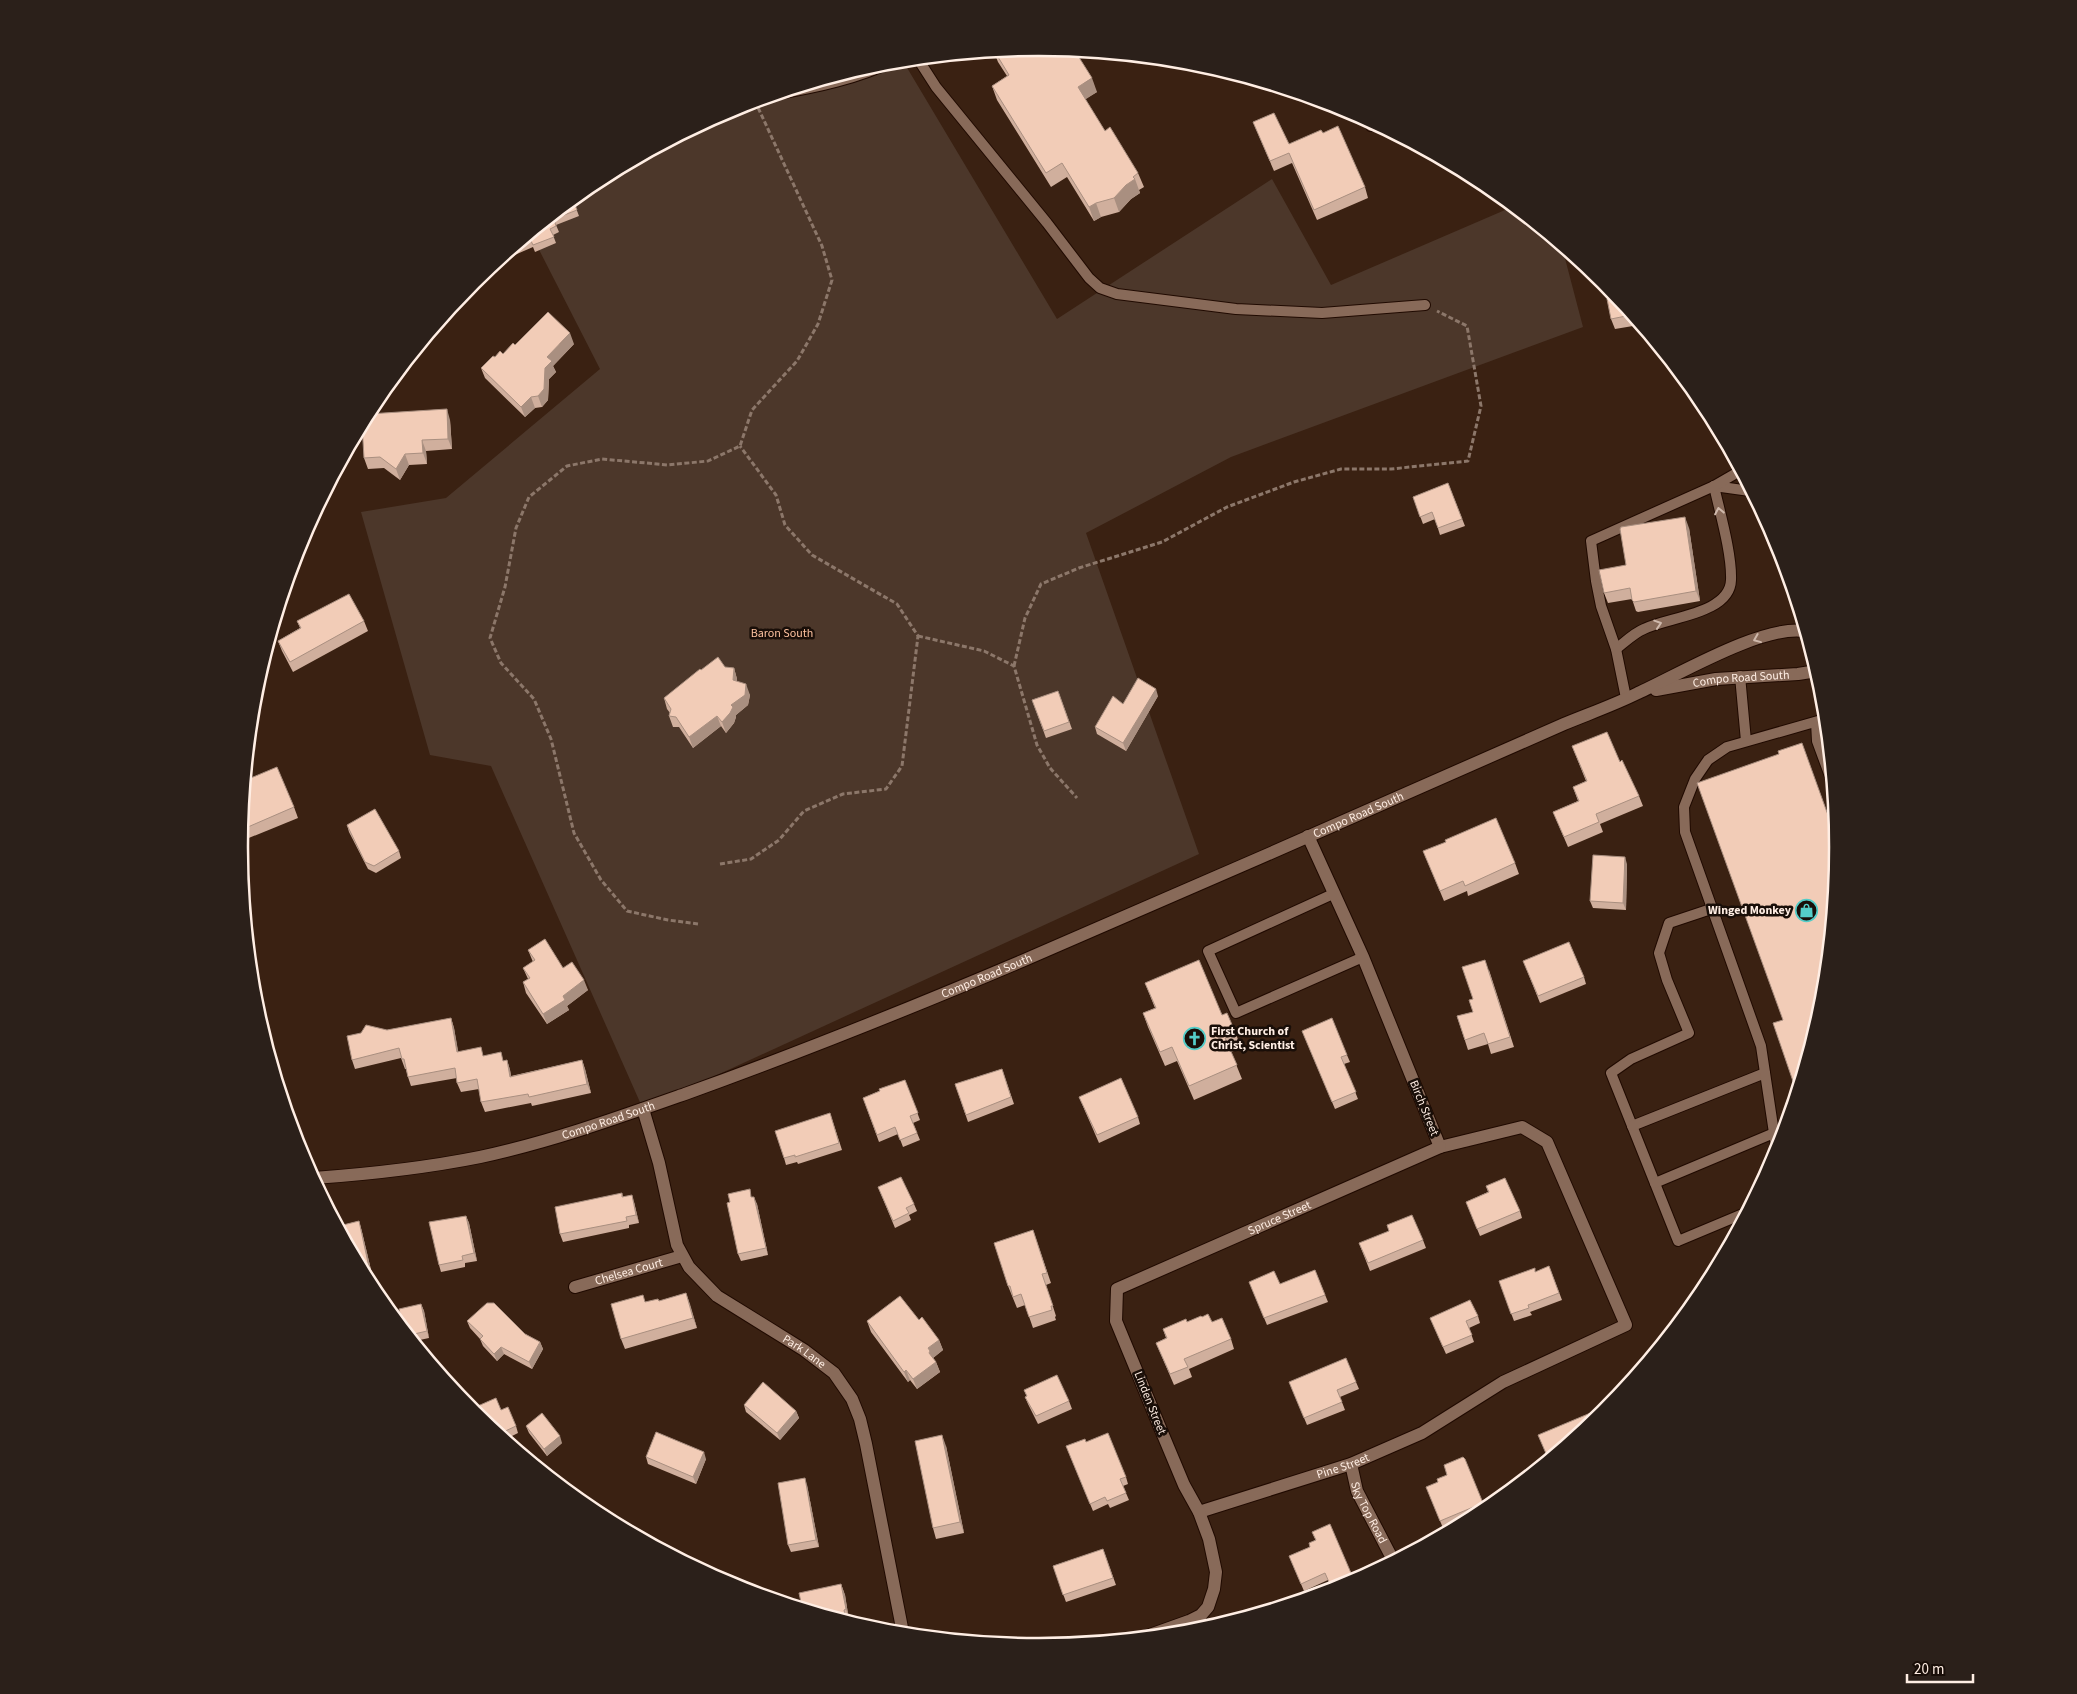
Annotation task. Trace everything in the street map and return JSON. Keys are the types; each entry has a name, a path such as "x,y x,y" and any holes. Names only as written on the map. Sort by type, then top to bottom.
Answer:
{"street":[{"name":"Compo Road South","path":"320,1177 418,1168 482,1156 548,1140 643,1109 889,1017 1631,696 1693,666 1772,633 1798,630"},
{"name":"Compo Road South","path":"1631,696 1691,682 1740,676 1809,672"},
{"name":"Birch Street","path":"1308,836 1363,957 1440,1147 1522,1126 1547,1142 1626,1325"},
{"name":"Park Lane","path":"643,1109 659,1163 675,1234 682,1256 695,1274 717,1296 821,1361 846,1390 863,1429 902,1626"},
{"name":"Spruce Street","path":"1118,1289 1440,1147"},
{"name":"Chelsea Court","path":"575,1287 682,1256"},
{"name":"Linden Street","path":"1118,1289 1116,1321 1165,1440 1199,1512"},
{"name":"Pine Street","path":"1199,1512 1352,1464 1422,1434 1503,1382 1626,1325"},
{"name":"Sky Top Road","path":"1352,1464 1357,1491 1390,1555"},
{"path":"1176,1626 1201,1615 1208,1607 1214,1588 1216,1572 1209,1539 1199,1512"}],"lane":[{"path":"922,65 936,87 1047,223 1089,278 1100,288 1117,294 1236,309 1322,313 1425,305"},
{"path":"825,86 838,82"},
{"path":"1631,696 1601,606 1591,541 1714,486 1735,474"},
{"path":"1714,486 1744,490"},
{"path":"1616,649 1643,629 1707,609 1719,602 1729,592 1731,581 1730,565 1714,486"},
{"path":"1740,676 1746,741"},
{"path":"1655,1184 1774,1133 1760,1046 1685,832 1684,807 1695,780 1708,760 1727,747 1818,721"},
{"path":"1820,729 1818,741 1823,757"},
{"path":"1333,894 1208,951 1236,1013 1363,957"},
{"path":"1711,909 1670,923 1659,953 1689,1033 1631,1059 1611,1073 1678,1241 1737,1216"},
{"path":"1632,1126 1765,1073"}],"path":[{"path":"698,924 627,911 601,880 574,833 551,739 534,699 501,664 490,638 505,587 516,528 529,497 567,466 602,459 668,465 708,462 740,446 752,410 796,361 818,324 832,280 822,246 758,108"},
{"path":"1077,798 1050,768 1038,745 1014,666 1025,618 1040,584 1079,568 1162,542 1227,507 1294,482 1341,469 1391,469 1468,460 1482,406 1467,326 1425,305"},
{"path":"720,864 751,859 780,840 804,811 843,794 886,789 902,766 918,636 897,604 812,555 785,525 776,495 740,446"},
{"path":"918,636 984,651 1014,666"}],"green space":[{"name":"Baron South","path":"907,67 1057,319 1272,179 1331,285 1506,210 1564,256 1583,327 1231,457 1086,533 1199,854 643,1109 491,766 430,755 361,512 446,498 600,369 533,239 599,190 643,162 736,116 784,98 834,83"}],"building":[{"path":"1038,56 1079,58 1092,78 1078,87 1105,131 1110,127 1138,173 1133,177 1135,179 1126,185 1114,198 1089,207 1062,163 1046,173 992,86 1009,75 998,58"},
{"path":"1274,113 1289,144 1321,130 1323,133 1338,126 1365,187 1314,210 1289,153 1270,161 1253,122"},
{"path":"576,207 577,210 564,215"},
{"path":"555,222 556,226 550,229 554,237 533,245 531,241"},
{"path":"1608,299 1624,316 1611,319"},
{"path":"548,312 570,333 547,357 552,361 545,368 544,389 538,396 531,397 521,407 481,368 500,351 503,354 513,343 515,345"},
{"path":"447,409 448,439 422,440 423,453 405,454 396,469 380,457 364,458 363,438 378,413"},
{"path":"1448,483 1462,519 1438,528 1432,512 1420,517 1413,497"},
{"path":"1685,517 1696,591 1634,602 1630,588 1604,593 1599,570 1626,565 1621,527"},
{"path":"349,594 364,621 290,662 278,641 301,628 297,621"},
{"path":"718,657 725,667 734,668 733,680 746,684 745,695 731,705 733,707 730,713 722,722 717,716 689,737 676,717 669,716 671,709 664,698"},
{"path":"1138,678 1156,689 1123,743 1095,727 1113,696 1123,704"},
{"path":"1058,691 1069,722 1044,731 1032,700"},
{"path":"1607,732 1620,762 1622,760 1639,796 1596,814 1599,822 1564,837 1553,812 1579,801 1573,787 1587,781 1572,746"},
{"path":"1802,743 1828,816 1828,899 1822,950 1814,1001 1793,1081 1773,1023 1783,1020 1697,783 1779,754 1778,751"},
{"path":"277,767 294,807 248,827 251,778"},
{"path":"375,809 399,851 374,866 365,862 347,825"},
{"path":"1496,818 1515,863 1465,886 1463,881 1440,891 1423,851"},
{"path":"1593,855 1625,857 1623,903 1590,901"},
{"path":"545,939 563,968 572,962 584,980 563,996 565,1000 543,1014 523,982 530,978 523,968 535,960 528,950"},
{"path":"1569,942 1584,977 1538,996 1523,961"},
{"name":"First Church of Christ, Scientist","path":"1199,960 1222,1015 1227,1013 1236,1034 1225,1038 1237,1065 1189,1086 1172,1047 1160,1052 1143,1013 1156,1008 1145,983"},
{"path":"1485,960 1510,1037 1488,1044 1484,1033 1465,1040 1457,1016 1473,1012 1469,1000 1473,999 1462,967"},
{"path":"451,1018 457,1052 481,1047 483,1056 501,1052 503,1061 507,1060 510,1077 582,1060 587,1084 529,1097 528,1094 481,1102 477,1079 457,1083 455,1068 408,1077 404,1059 402,1059 399,1048 352,1060 347,1036 361,1033 366,1025 387,1030"},
{"path":"1332,1018 1347,1055 1341,1057 1356,1092 1332,1102 1302,1031"},
{"path":"1002,1069 1011,1097 966,1115 955,1084"},
{"path":"1121,1078 1138,1117 1097,1135 1079,1097"},
{"path":"905,1080 918,1113 910,1116 917,1133 900,1140 895,1127 877,1135 863,1098 880,1091 879,1089"},
{"path":"830,1113 839,1143 795,1157 795,1155 784,1158 775,1131"},
{"path":"901,1177 914,1204 906,1208 909,1213 893,1221 878,1187"},
{"path":"1505,1178 1520,1211 1477,1229 1466,1202 1489,1192 1486,1186"},
{"path":"750,1189 751,1197 754,1197 766,1248 738,1254 727,1203 730,1202 728,1194"},
{"path":"622,1193 622,1197 632,1195 636,1215 626,1217 627,1221 560,1234 555,1207"},
{"path":"1412,1215 1423,1240 1368,1263 1359,1243 1389,1231 1387,1225"},
{"path":"466,1216 474,1253 462,1256 463,1260 439,1265 429,1222"},
{"path":"359,1221 369,1266 354,1242 344,1225"},
{"path":"1033,1230 1047,1273 1042,1274 1053,1306 1051,1306 1052,1310 1029,1317 1021,1294 1013,1297 994,1243"},
{"path":"1549,1266 1559,1293 1528,1305 1529,1308 1511,1314 1499,1281 1535,1268 1535,1272"},
{"path":"1315,1270 1325,1295 1264,1318 1249,1282 1274,1271 1280,1284"},
{"path":"686,1293 693,1318 621,1339 611,1304 643,1295 645,1302 658,1299 659,1301"},
{"path":"900,1296 919,1320 922,1317 939,1340 928,1348 929,1353 936,1362 913,1379 906,1370 904,1372 867,1321"},
{"path":"1470,1300 1478,1316 1466,1321 1472,1335 1443,1347 1430,1318"},
{"path":"487,1303 494,1303 525,1334 540,1342 529,1362 501,1347 494,1354 480,1339 483,1336 467,1321"},
{"path":"421,1304 427,1331 416,1334 399,1309"},
{"path":"1208,1314 1212,1322 1222,1318 1231,1339 1184,1359 1188,1367 1170,1374 1156,1343 1167,1338 1163,1329 1186,1319 1187,1322"},
{"path":"1346,1358 1356,1382 1337,1390 1342,1402 1304,1418 1289,1382"},
{"path":"1057,1375 1069,1401 1036,1416 1025,1397 1027,1396 1024,1390"},
{"path":"763,1382 796,1411 777,1433 744,1405"},
{"path":"496,1398 501,1410 508,1407 516,1426 505,1431 479,1406"},
{"path":"542,1413 560,1436 544,1449 526,1426"},
{"path":"1591,1413 1546,1453 1538,1435"},
{"path":"656,1432 704,1452 693,1477 646,1457"},
{"path":"1108,1433 1126,1477 1120,1479 1126,1493 1107,1501 1105,1497 1090,1504 1066,1446 1085,1439 1086,1442"},
{"path":"942,1435 960,1522 933,1528 915,1441"},
{"path":"1463,1457 1482,1501 1473,1507 1440,1521 1426,1487 1438,1482 1437,1479 1447,1475 1444,1465"},
{"path":"805,1478 816,1540 788,1545 778,1483"},
{"path":"1330,1524 1351,1573 1329,1582 1325,1573 1301,1584 1289,1556 1310,1547 1309,1543 1316,1540 1312,1532"},
{"path":"1103,1549 1113,1578 1063,1595 1053,1566"},
{"path":"841,1584 846,1609 844,1610 845,1614 801,1601 799,1593"}],"place":[{"name":"Winged Monkey","path":"1807,910"},
{"name":"First Church of Christ, Scientist","path":"1195,1038"}]}
